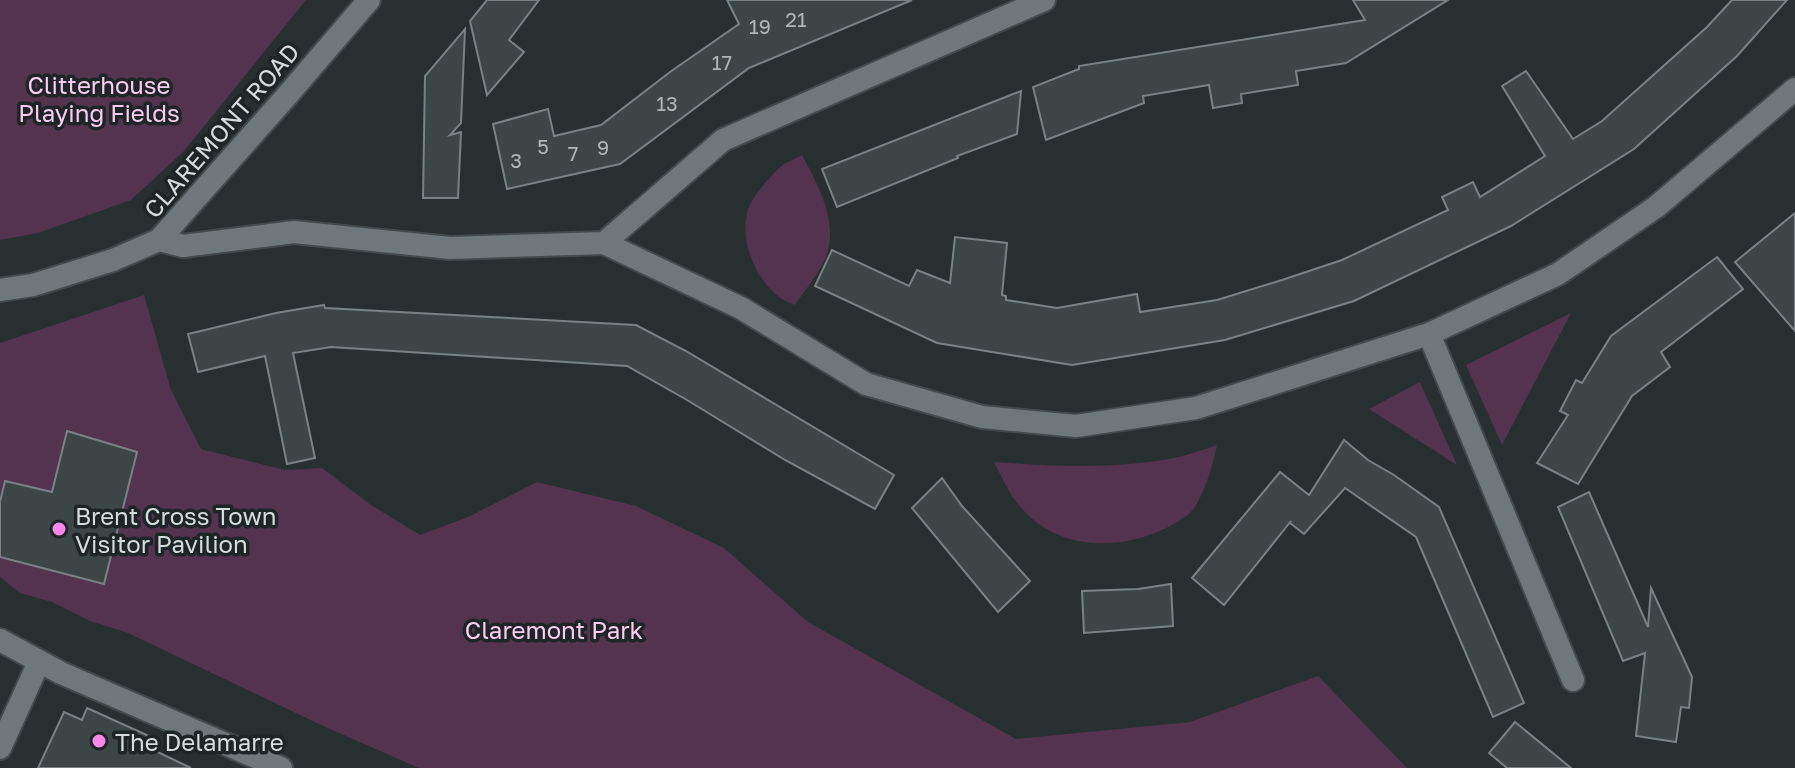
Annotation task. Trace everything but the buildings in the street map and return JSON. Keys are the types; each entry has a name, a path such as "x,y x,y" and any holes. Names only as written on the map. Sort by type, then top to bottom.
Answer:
{"street":[{"name":"CLAREMONT ROAD","path":"0,290 33,285 113,260 159,240 369,0"},
{"path":"604,243 723,140 1044,0"},
{"path":"159,240 183,246 294,232 450,248 604,243 741,308 866,384 982,417 1076,426 1196,408 1429,334 1558,274 1656,207 1795,89"},
{"path":"1429,334 1573,680"},
{"path":"0,640 61,673 281,768"},
{"path":"0,748 39,662"}],"green space":[{"name":"Clitterhouse Playing Fields","path":"0,0 306,0 184,151 131,200 38,233 0,240"},
{"path":"802,155 825,204 830,231 826,257 795,305 779,297 761,278 749,253 745,226 752,201 761,188 780,167"},
{"name":"Claremont Park","path":"144,295 171,390 201,449 285,470 322,468 371,505 420,535 468,517 537,482 636,506 724,548 808,622 1016,739 1190,722 1318,676 1407,768 419,768 128,633 90,621 52,602 20,593 0,577 0,343"},
{"path":"1571,313 1502,445 1466,365"},
{"path":"1420,382 1457,465 1369,409"},
{"path":"1217,445 1211,471 1190,513 1171,526 1147,536 1111,543 1075,540 1041,526 1008,490 994,462 1125,464 1175,458"}],"place":[{"name":"Brent Cross Town Visitor Pavilion","path":"59,529"},
{"name":"The Delamarre","path":"99,741"}]}
